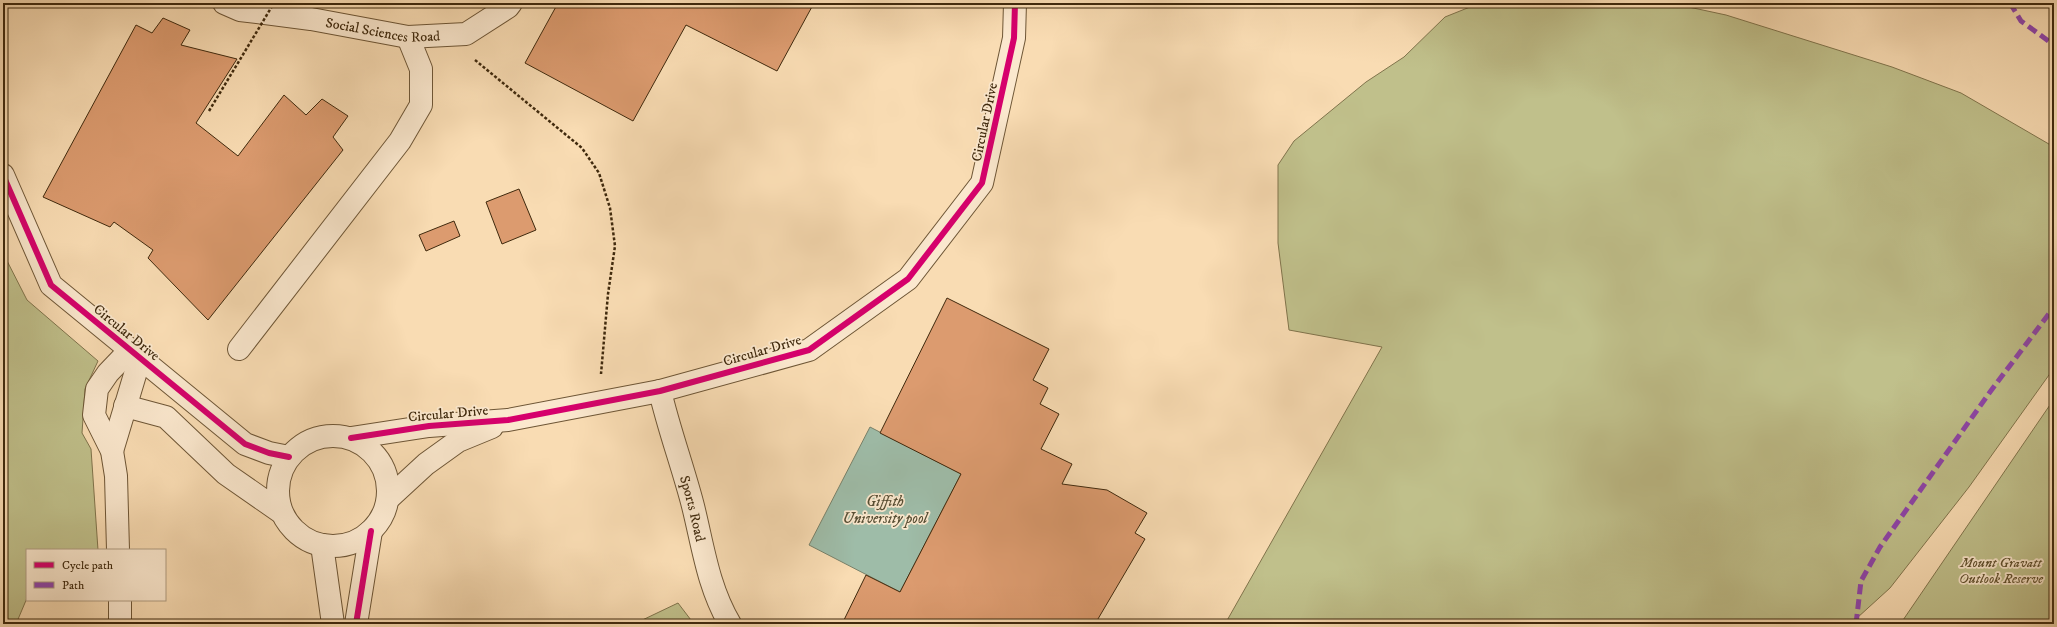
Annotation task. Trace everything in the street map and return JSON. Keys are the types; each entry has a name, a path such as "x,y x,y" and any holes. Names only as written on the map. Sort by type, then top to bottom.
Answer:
{"street":[{"name":"Social Sciences Road","path":"224,3 240,10 311,19 408,37 466,34 508,7 511,3"},
{"name":"Circular Drive","path":"351,438 429,426 508,420 600,403 660,391 809,350 908,279 982,184 1014,38 1015,3"},
{"path":"239,349 400,141 421,105 421,69 408,37"},
{"name":"Circular Drive","path":"3,175 51,285 245,444 269,453 289,457"},
{"path":"112,451 125,406 135,354"},
{"path":"118,549 116,476 112,451 94,415 97,390 108,373 135,354"},
{"name":"Sports Road","path":"660,391 692,504 711,584 730,624"},
{"path":"125,406 166,417 226,474 282,513"},
{"name":"Circular Drive","path":"388,499 426,464 458,442 508,420"},
{"path":"356,624 371,531 384,511 388,499 388,484 384,469 376,455 365,445 351,438 338,435 317,438 298,447 289,457 282,470 278,484 278,499 282,513 294,530 302,537 322,545 333,546 353,542 371,531"},
{"path":"322,545 334,624"}],"path":[{"path":"209,111 274,3"},
{"path":"444,35 582,148 599,173 610,208 615,246 602,346 600,403"}],"green space":[{"path":"1480,3 1670,3 1726,15 1892,67 1961,93 2054,147 2054,368 1969,487 1890,588 1857,618 1854,624 1225,624 1382,347 1289,330 1278,243 1278,165 1294,141 1366,82 1404,57 1445,17"},
{"path":"3,253 27,300 98,361 85,389 82,433 91,449 98,549 26,549 26,600 16,624 3,624"},
{"name":"Mount Gravatt Outlook Reserve","path":"2054,399 2054,624 1900,624 1901,623"},
{"path":"678,603 694,624 634,624"}],"water":[{"name":"Giffith University pool","path":"870,427 961,474 900,592 809,545"}],"building":[{"path":"558,3 814,3 777,71 686,25 633,121 525,63"},
{"path":"163,18 190,30 181,45 237,59 196,123 238,156 284,95 306,115 322,99 348,116 333,137 343,150 208,320 148,258 153,250 114,222 110,227 43,197 136,25 152,33"},
{"path":"519,189 536,230 502,244 486,202"},
{"path":"454,221 460,236 426,251 419,235"},
{"path":"947,298 1049,349 1033,380 1048,388 1040,404 1059,414 1041,449 1072,464 1062,484 1107,490 1147,513 1135,533 1145,539 1095,624 842,624 866,575 900,592 961,474 880,433"}],"marked path":[{"path":"2010,3 2021,21 2054,45"},
{"path":"1856,624 1861,581 1880,547 1990,392 2054,307"}],"cycle path":[{"path":"351,438 429,426 508,420 660,391 809,350 908,279 982,183 1014,38 1015,3"},
{"path":"3,175 51,285 245,444 269,453 289,457"},
{"path":"356,624 371,531"}]}
